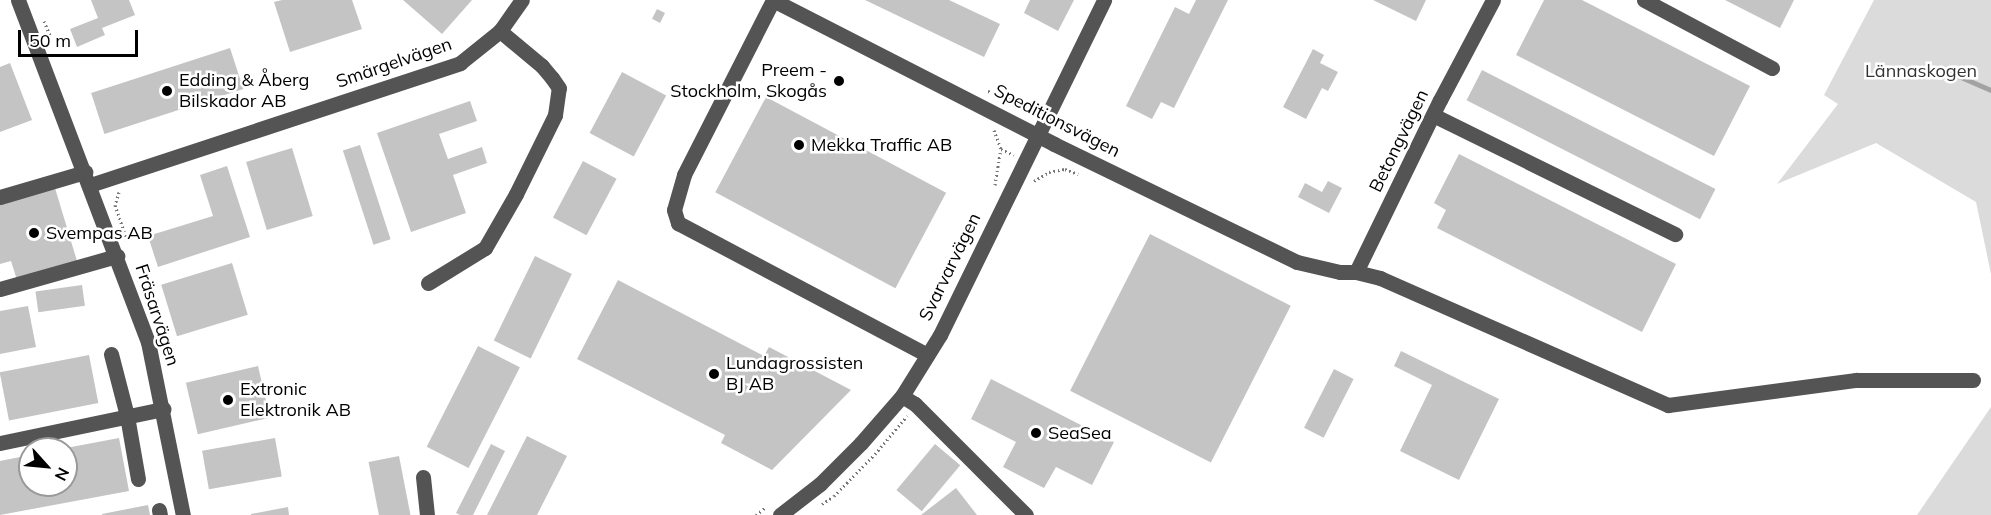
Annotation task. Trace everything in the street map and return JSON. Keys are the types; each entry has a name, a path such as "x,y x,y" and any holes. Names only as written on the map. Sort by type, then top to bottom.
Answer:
{"street":[{"name":"Fräsarvägen","path":"18,0 148,342 183,515"},
{"name":"Smärgelvägen","path":"0,197 87,179 460,63 500,31 522,0"},
{"path":"773,0 684,175 674,210 678,223 927,355"},
{"name":"Speditionsvägen","path":"773,0 1290,259 1340,272 1356,272"},
{"name":"Svarvarvägen","path":"780,515 828,476 908,400 927,355 940,335 1104,0"},
{"name":"Betongvägen","path":"1356,272 1433,115 1493,0"},
{"path":"1644,0 1772,68"},
{"path":"428,283 485,248 521,185 555,115 559,88 542,66 500,31"},
{"path":"1433,115 1675,234"},
{"path":"0,289 117,256"},
{"path":"1356,272 1380,278 1668,405 1856,380 1973,380"},
{"path":"111,354 127,416 138,479"},
{"path":"908,400 1026,515"},
{"path":"0,443 163,409"},
{"path":"423,477 427,515"}],"path":[{"path":"1029,189 1034,180 1049,172 1065,170 1085,177"},
{"path":"123,187 115,205 129,246"},
{"path":"814,509 834,496 875,454 908,400"}],"green space":[{"name":"Lännaskogen","path":"1874,0 1991,0 1991,274 1976,202 1876,143 1777,184 1838,104 1824,95"},
{"path":"1991,407 1991,515 1917,515"}],"building":[{"path":"91,0 129,0 135,15 102,28 105,35 77,47 70,29 98,18"},
{"path":"352,0 362,29 290,52 274,2"},
{"path":"403,0 472,0 442,34"},
{"path":"865,0 949,0 1000,24 984,57"},
{"path":"1030,0 1074,0 1058,31 1024,13"},
{"path":"1196,0 1228,0 1174,108 1161,102 1152,119 1126,106 1175,7 1189,14"},
{"path":"1373,0 1426,0 1416,21"},
{"path":"1544,0 1582,0 1750,86 1714,156 1516,55"},
{"path":"1725,0 1794,0 1780,28"},
{"path":"657,9 665,13 660,23 652,19"},
{"name":"Edding & Åberg Bilskador AB","path":"230,48 243,89 104,134 91,93"},
{"path":"1313,49 1324,55 1320,63 1338,72 1328,91 1322,88 1306,119 1283,107"},
{"path":"10,63 32,120 0,132 0,67"},
{"path":"1482,70 1715,189 1700,219 1467,100"},
{"path":"622,72 666,95 634,156 590,133"},
{"name":"Mekka Traffic AB","path":"766,97 946,193 895,288 715,192"},
{"path":"470,101 477,121 439,134 448,159 482,147 487,163 453,175 466,213 411,232 377,133"},
{"path":"360,145 391,239 373,245 343,151"},
{"path":"292,148 313,216 267,230 246,162"},
{"path":"1459,154 1676,264 1642,332 1437,228 1446,210 1434,203"},
{"path":"583,161 617,179 587,235 553,218"},
{"path":"227,166 250,237 158,267 148,236 213,216 200,175"},
{"path":"1328,181 1342,188 1329,213 1298,197 1305,183 1322,192"},
{"name":"Svempas AB","path":"55,188 77,261 17,280 11,261 0,264 0,205"},
{"path":"1150,234 1291,306 1211,463 1070,391"},
{"path":"535,256 572,274 531,358 494,340"},
{"path":"232,263 248,315 177,336 161,285"},
{"name":"Lundagrossisten BJ AB","path":"618,280 764,356 769,347 851,390 772,470 721,443 725,435 577,359"},
{"path":"82,285 85,306 38,312 35,292"},
{"path":"28,306 36,347 0,354 0,311"},
{"path":"478,346 520,367 469,468 427,447"},
{"path":"1401,351 1499,399 1459,480 1400,451 1432,385 1394,366"},
{"path":"89,355 98,403 9,420 0,372"},
{"name":"Extronic Elektronik AB","path":"258,366 270,418 198,434 186,383"},
{"path":"1334,369 1354,379 1324,438 1304,428"},
{"name":"SeaSea","path":"991,379 1114,442 1092,485 1056,467 1044,488 1003,467 1016,442 971,419"},
{"path":"527,436 567,456 537,515 487,515"},
{"path":"119,438 129,491 0,515 0,461 18,457 18,497 78,497 78,446"},
{"path":"275,438 282,476 209,489 202,451"},
{"path":"491,444 505,451 473,515 460,515 456,513"},
{"path":"935,444 960,465 922,511 896,490"},
{"path":"399,456 410,515 379,515 369,462"},
{"path":"956,488 977,515 921,515"},
{"path":"148,505 150,515 102,515 102,514"},
{"path":"288,507 289,515 251,515 251,514"}],"waterway":[{"path":"1938,67 1991,90"}],"place":[{"name":"Preem - Stockholm, Skogås","path":"839,81"},
{"name":"Edding & Åberg Bilskador AB","path":"167,91"},
{"name":"Mekka Traffic AB","path":"799,145"},
{"name":"Svempas AB","path":"34,233"},
{"name":"Lundagrossisten BJ AB","path":"714,374"},
{"name":"Extronic Elektronik AB","path":"228,400"},
{"name":"SeaSea","path":"1036,433"}]}
